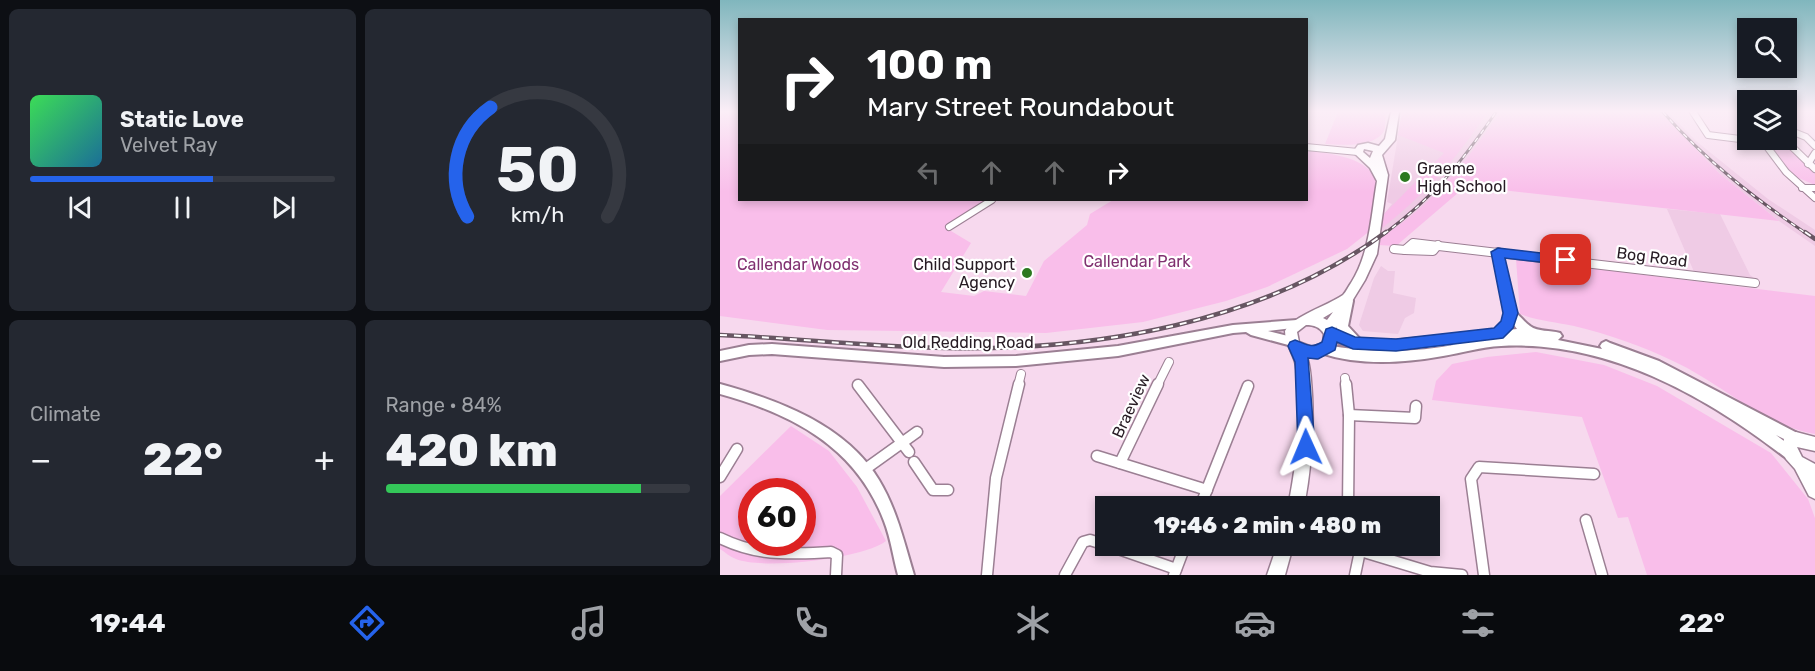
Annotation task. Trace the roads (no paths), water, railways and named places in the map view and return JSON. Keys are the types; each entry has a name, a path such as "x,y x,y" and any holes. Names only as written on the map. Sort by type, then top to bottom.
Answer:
{"main road":[{"path":"1361,155 1376,152 1388,144 1389,139"},
{"path":"1327,352 1350,293 1369,260 1382,184 1382,167 1376,152"},
{"path":"1361,155 1374,167 1382,184"},
{"path":"1298,496 1306,447 1303,373 1302,362 1293,344 1291,331 1350,293"},
{"path":"1510,313 1517,323 1531,333"},
{"path":"1498,334 1508,324 1510,313"},
{"path":"1303,322 1320,322 1336,331 1354,346 1404,357 1499,341 1533,340 1576,346 1628,362 1676,383 1744,422 1802,464"},
{"name":"Old Redding Road","path":"720,356 772,349 944,362 1016,362 1118,351 1233,329 1303,322"},
{"name":"Old Redding Road","path":"1233,329 1262,333 1293,344"},
{"path":"1303,373 1312,357 1354,346 1531,333 1602,345 1655,364 1796,439 1814,443"},
{"path":"1293,344 1305,352 1327,352"},
{"name":"Old Redding Road","path":"720,361 737,352"},
{"path":"720,389 737,393 798,417 838,443 873,481 896,534 906,575"},
{"path":"1796,439 1789,444 1815,491"},
{"path":"1276,575 1282,556"}],"street":[{"path":"1308,147 1361,155"},
{"path":"1770,150 1786,172 1815,198"},
{"path":"1795,150 1815,169"},
{"path":"1808,164 1815,153"},
{"path":"1802,188 1815,188"},
{"path":"949,227 990,201"},
{"name":"Bog Road","path":"1394,249 1405,250 1413,243 1438,245 1755,282"},
{"path":"1498,252 1510,313"},
{"name":"Braeview","path":"1120,463 1169,362"},
{"name":"Old Redding Road","path":"987,575 996,478 1021,374"},
{"path":"1345,378 1349,415 1348,496"},
{"path":"858,386 909,452"},
{"path":"1205,496 1248,386"},
{"path":"1349,415 1415,418 1416,406"},
{"path":"864,470 917,432"},
{"path":"720,477 737,449"},
{"path":"1097,456 1207,490"},
{"path":"914,462 933,490 948,490"},
{"path":"1484,575 1471,479 1479,467 1594,474"},
{"path":"1586,520 1602,575"},
{"path":"720,538 752,553 771,556 831,552 837,555 836,575"},
{"path":"1065,575 1080,545 1090,540 1095,541"},
{"path":"1135,556 1175,572 1181,556"},
{"path":"1355,575 1359,556"},
{"path":"1377,556 1430,572 1462,575"}],"railway":[{"path":"1384,234 1418,206 1446,178 1477,139"},
{"path":"1688,139 1731,178 1807,234"},
{"path":"720,335 946,348 1003,348 1118,337 1176,325 1232,309 1286,289 1338,263 1386,232"},
{"path":"1805,232 1815,239"}],"place":[{"name":"Graeme High School","path":"1405,177"},
{"name":"Child Support Agency","path":"1027,273"}],"park label":[{"name":"Callendar Park","path":"1137,261"},
{"name":"Callendar Woods","path":"798,264"}]}
